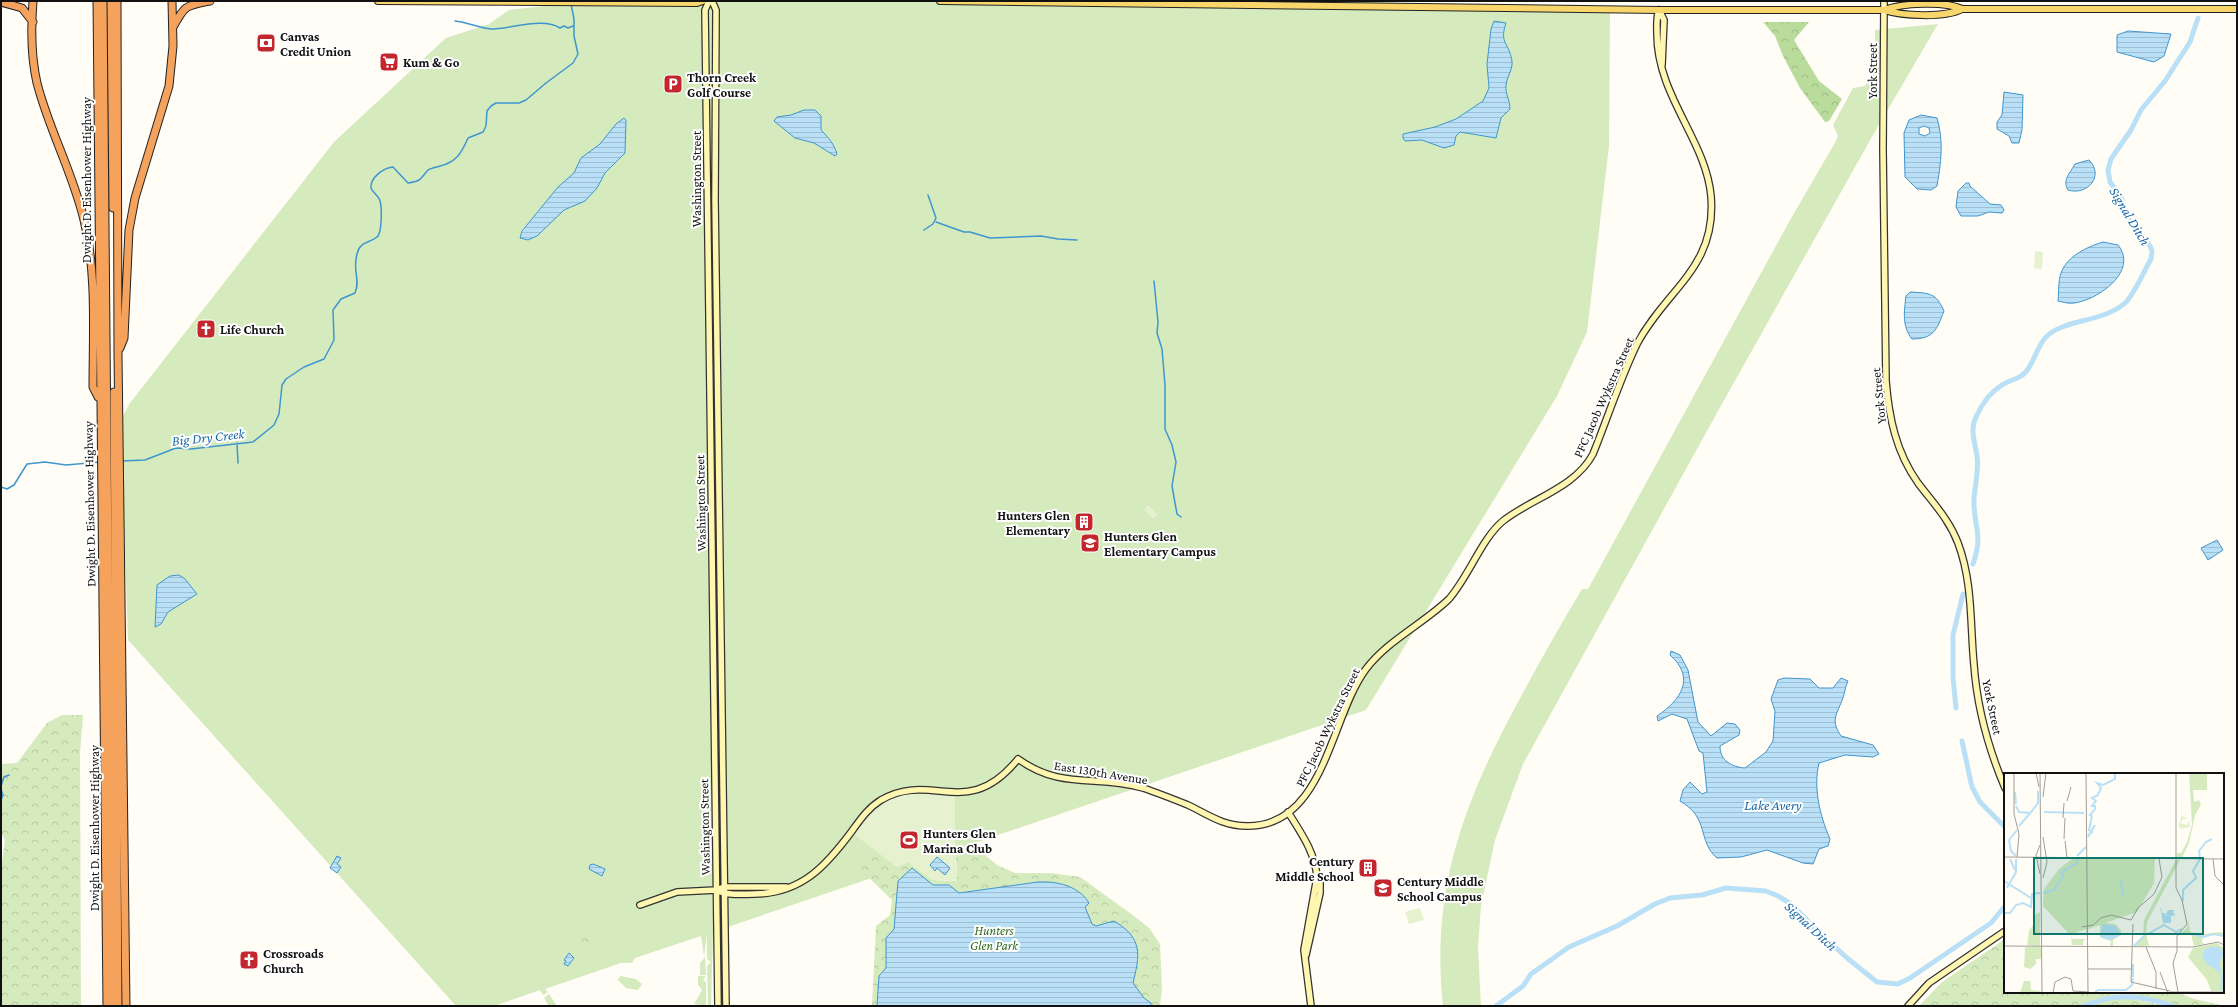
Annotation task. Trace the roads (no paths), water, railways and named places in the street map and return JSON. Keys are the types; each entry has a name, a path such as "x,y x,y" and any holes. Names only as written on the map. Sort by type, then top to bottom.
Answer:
{"highway":[{"path":"34,1 33,22 37,82 79,201 87,233 93,290 93,386 99,401"},
{"name":"Dwight D. Eisenhower Highway","path":"97,1 99,401 111,450 126,1006"},
{"path":"103,1 111,450"},
{"path":"111,1 111,450"},
{"name":"Dwight D. Eisenhower Highway","path":"107,1006 111,450 118,354 117,1"},
{"path":"118,354 124,338 128,253 132,211 167,97 172,60 172,1"},
{"path":"172,29 180,12 186,8 210,1"},
{"path":"1,2 22,8 33,22"},
{"path":"111,474 112,1006"},
{"path":"111,474 118,1006"}],"main road":[{"path":"378,1 697,3 703,1"},
{"path":"940,1 1659,10 1884,10 1896,14 1954,14 1962,9"},
{"path":"1884,10 1897,5 1953,5 1962,9 2237,10"}],"street":[{"name":"Washington Street","path":"718,1006 705,10 711,1 716,10 715,200 726,1006"},
{"name":"York Street","path":"1884,1 1883,149 1886,381 1889,411 1897,444 1906,464 1952,528 1963,557 1969,587 1974,666 1983,719 1993,757 2004,785"},
{"name":"PFC Jacob Wykstra Street","path":"1288,812 1302,800 1312,787 1353,693 1361,677 1375,658 1449,599 1458,589 1499,524 1570,480 1584,468 1593,454 1637,344 1653,320 1690,274 1703,253 1711,218 1710,186 1698,154 1668,90 1657,51 1657,20 1659,10"},
{"name":"East 130th Avenue","path":"716,890 724,894 770,893 789,887 811,877 830,860 866,813 879,801 904,791 955,793 973,791 988,786 998,780 1018,759 1032,769 1056,778 1135,786 1154,792 1226,824 1260,825 1272,821 1288,812"},
{"path":"1288,812 1311,851 1317,877 1306,931 1304,950 1306,956 1311,1006"},
{"name":"East 130th Avenue","path":"640,905 677,892 716,890 724,887 789,887"},
{"path":"1908,1006 1929,983 2004,932"}],"water":[{"path":"1494,21 1506,23 1504,39 1512,61 1511,70 1506,85 1510,109 1501,118 1496,138 1460,132 1456,136 1454,145 1444,148 1422,140 1405,141 1403,134 1435,127 1456,119 1483,101 1489,88 1487,64 1491,29"},
{"path":"2128,31 2171,34 2164,56 2154,62 2117,52 2117,35"},
{"path":"2004,92 2023,95 2022,130 2019,143 2012,143 2009,136 1997,129 1997,122 2002,115"},
{"path":"804,110 815,110 821,116 821,130 833,144 837,154 835,156 814,143 795,138 774,121 777,117 791,115"},
{"path":"1921,115 1937,118 1941,135 1941,160 1937,186 1931,190 1917,189 1905,177 1904,133 1909,120","holes":["1924,126 1929,128 1930,133 1925,136 1919,134 1919,128"]},
{"path":"624,118 626,120 625,153 605,173 597,188 585,201 564,210 537,236 528,240 520,238 522,231 558,187 574,173 581,158 600,144 616,124"},
{"path":"2089,160 2095,172 2092,183 2082,190 2068,190 2066,180 2075,164"},
{"path":"1966,183 1969,183 1970,186 1990,204 2001,205 2004,210 2002,213 1989,212 1978,216 1961,216 1956,207 1958,191"},
{"path":"2103,242 2118,245 2123,255 2123,265 2120,274 2113,283 2104,290 2084,301 2068,303 2058,301 2060,276 2064,267 2078,253"},
{"path":"1910,292 1932,295 1944,311 1934,332 1919,339 1912,339 1904,319 1906,296"},
{"path":"2217,540 2223,550 2208,560 2201,548"},
{"path":"179,575 185,579 197,594 168,612 161,624 155,627 157,585 170,576"},
{"name":"Lake Avery","path":"1671,651 1680,655 1688,670 1698,722 1711,736 1727,723 1735,724 1740,730 1739,735 1720,746 1724,759 1731,765 1745,768 1766,752 1773,741 1775,711 1771,699 1778,680 1784,678 1810,679 1819,688 1833,688 1841,678 1848,681 1837,713 1835,721 1836,726 1841,736 1873,745 1879,754 1873,757 1845,755 1819,763 1817,772 1818,802 1830,839 1828,846 1819,849 1813,864 1803,863 1767,850 1741,857 1717,858 1711,851 1696,815 1680,801 1683,790 1690,782 1702,794 1707,792 1703,753 1699,751 1687,719 1672,714 1658,721 1657,716 1666,710 1679,696 1684,680 1678,664 1670,655"},
{"path":"337,856 341,858 337,864 341,867 337,873 330,868"},
{"path":"937,857 950,868 945,875 937,868 935,871 930,865"},
{"path":"593,864 605,869 602,876 589,869 590,865"},
{"name":"Hunters Glen Park","path":"912,868 933,885 949,885 959,893 1038,882 1053,882 1067,886 1079,892 1089,903 1085,907 1092,924 1096,926 1114,921 1123,927 1135,941 1138,956 1133,983 1144,998 1151,1003 1151,1006 877,1006 879,976 886,968 886,938 894,929 898,881"},
{"path":"569,953 574,958 568,966 564,964 566,961 564,960"}],"waterway":[{"name":"Big Dry Creek","path":"121,461 145,460 176,448 191,449 253,442 274,425 279,414 282,385 286,379 304,367 324,359 334,340 333,310 341,299 355,293 357,288 355,265 358,250 362,245 379,235 381,204 371,188 371,184 375,177 381,171 393,167 408,183 420,179 429,169 451,162 461,152 468,138 483,132 486,126 487,111 491,106 496,103 519,103 526,100 573,63 578,54 574,36 574,19 571,4"},
{"name":"Signal Ditch","path":"1973,564 1978,545 1974,509 1978,467 1973,436 1973,425 1975,420 1984,403 1994,391 2025,373 2032,363 2040,345 2047,336 2064,326 2106,314 2116,309 2125,303 2135,289 2151,259 2152,251 2150,246 2128,218 2121,197 2110,182 2108,170 2111,159 2131,130 2141,110 2165,81 2190,42 2198,18"},
{"path":"455,21 491,29 536,23 553,25 560,28 564,26 568,28 573,26"},
{"path":"924,230 933,224 936,218 928,195"},
{"path":"936,222 964,232 970,232 990,238 1041,236 1077,240"},
{"path":"1154,281 1158,322 1157,333 1162,349 1165,385 1165,429 1172,445 1176,462 1172,486 1177,514 1181,517"},
{"path":"237,443 238,463"},
{"name":"Big Dry Creek","path":"1,487 7,489 14,485 27,464 45,462 66,465 100,462"},
{"name":"Signal Ditch","path":"1956,708 1953,677 1953,635 1963,594"},
{"name":"Signal Ditch","path":"1962,741 1972,787 1980,802 2004,826"},
{"path":"1,786 4,777 9,775"},
{"path":"1,789 3,795 1,800"},
{"name":"Signal Ditch","path":"1496,1006 1523,986 1531,974 1569,947 1617,926 1655,904 1670,898 1702,895 1726,888 1766,891 1791,904 1823,939 1832,944 1877,982 1898,984 1910,978 1991,923 2004,907"},
{"path":"2099,1001 2117,997 2136,997 2173,1006"},
{"path":"2083,1006 2096,1002"}],"place":[{"name":"Canvas Credit Union","path":"266,43"},
{"name":"Kum & Go","path":"389,62"},
{"name":"Thorn Creek Golf Course","path":"673,84"},
{"name":"Life Church","path":"206,329"},
{"name":"Hunters Glen Elementary","path":"1084,522"},
{"name":"Hunters Glen Elementary Campus","path":"1090,543"},
{"name":"Hunters Glen Marina Club","path":"909,840"},
{"name":"Century Middle School","path":"1368,868"},
{"name":"Century Middle School Campus","path":"1383,888"},
{"name":"Crossroads Church","path":"249,960"}]}
